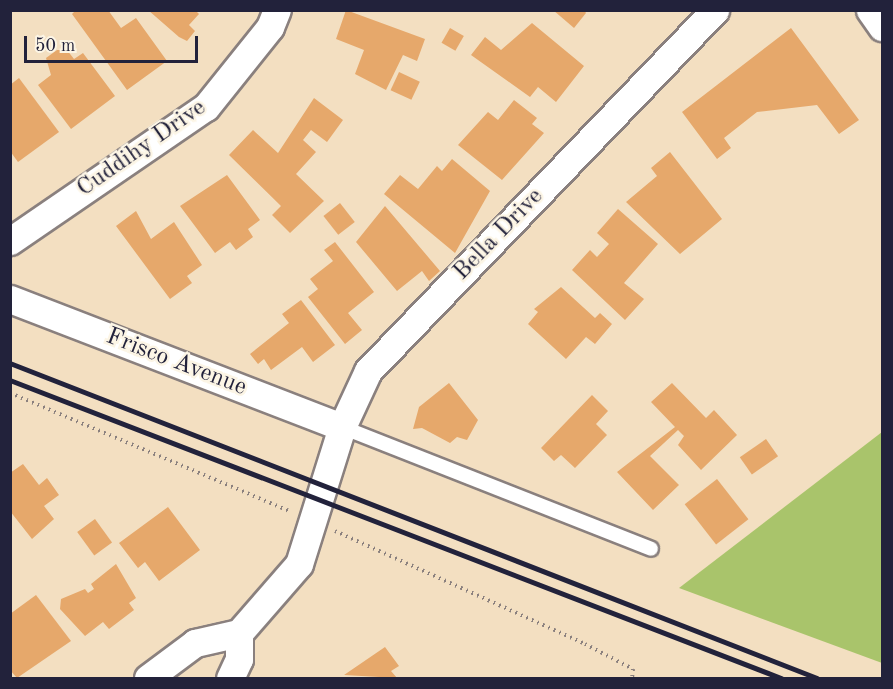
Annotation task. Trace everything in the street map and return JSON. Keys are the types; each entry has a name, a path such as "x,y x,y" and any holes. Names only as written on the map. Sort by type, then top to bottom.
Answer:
{"street":[{"name":"Cuddihy Drive","path":"10,241 206,107 270,27 277,10"},
{"name":"Bella Drive","path":"239,633 299,564 342,427 368,371 715,10"},
{"path":"870,10 882,27"},
{"name":"Frisco Avenue","path":"10,299 342,427"},
{"path":"148,678 195,643 239,633 239,658 230,678"}],"lane":[{"path":"342,427 651,549"}],"path":[{"path":"10,393 313,521 585,644 633,669 632,678"}],"green space":[{"path":"882,432 882,663 679,588"}],"building":[{"path":"76,10 108,10 121,28 136,18 167,61 127,90 72,14"},
{"path":"148,10 195,10 199,14 189,25 195,31 187,41 179,37"},
{"path":"346,10 425,39 417,61 403,55 386,90 355,74 364,50 336,39"},
{"path":"553,10 584,10 586,13 574,28"},
{"path":"532,23 584,66 556,102 538,87 530,97 471,55 485,37 501,50"},
{"path":"450,28 464,36 455,51 442,43"},
{"path":"791,28 859,120 839,134 817,105 757,112 724,138 731,148 717,159 682,112"},
{"path":"57,50 67,50 74,59 83,53 115,96 71,129 38,85 51,75 46,58"},
{"path":"399,72 420,82 411,100 391,90"},
{"path":"19,78 59,132 18,162 10,151 10,85"},
{"path":"314,98 343,120 327,142 311,130 303,140 316,152 296,174 324,201 290,233 272,215 281,206 229,155 253,130 278,153"},
{"path":"514,100 537,118 532,124 544,133 502,180 458,145 488,112 498,120"},
{"path":"670,152 722,219 680,254 626,202 657,176 651,168"},
{"path":"452,159 490,191 455,253 384,194 400,175 418,189 437,166 442,171"},
{"path":"227,175 260,220 248,229 253,237 236,250 230,242 215,253 180,206"},
{"path":"340,203 355,222 338,235 323,216"},
{"path":"385,206 440,271 429,281 422,271 397,291 356,242"},
{"path":"618,209 658,244 624,283 644,299 625,320 572,270 590,250 597,257 609,244 597,233"},
{"path":"136,211 151,239 174,222 202,265 187,276 192,283 170,299 116,226"},
{"path":"335,242 374,292 348,313 362,330 345,344 308,297 318,289 310,279 333,261 324,250"},
{"path":"561,287 595,318 600,313 612,324 595,344 586,337 566,359 528,324 538,312 534,309"},
{"path":"301,300 335,345 313,362 302,347 271,370 264,359 258,364 250,354 289,323 282,314"},
{"path":"449,383 478,420 467,440 457,437 450,443 422,428 413,429 419,407"},
{"path":"672,383 706,418 714,410 737,435 701,470 678,445 684,436 678,430 650,456 679,485 653,510 617,472 675,427 651,402"},
{"path":"592,395 608,411 596,424 607,435 575,468 561,455 554,461 541,448"},
{"path":"766,439 778,456 752,475 740,457"},
{"path":"23,464 39,485 47,478 59,495 44,506 54,519 32,539 10,511 10,473"},
{"path":"717,479 748,519 716,544 685,504"},
{"path":"168,507 200,550 159,581 145,562 138,568 119,543"},
{"path":"95,519 112,542 94,555 77,532"},
{"path":"116,564 136,598 129,603 134,610 109,629 103,622 85,636 60,609 61,599 85,589 88,593 94,589 91,584"},
{"path":"36,595 71,641 17,678 10,670 10,614"},
{"path":"385,647 399,666 391,671 397,678 344,675"}],"railway":[{"path":"10,363 817,678"},
{"path":"10,380 781,678"}]}
